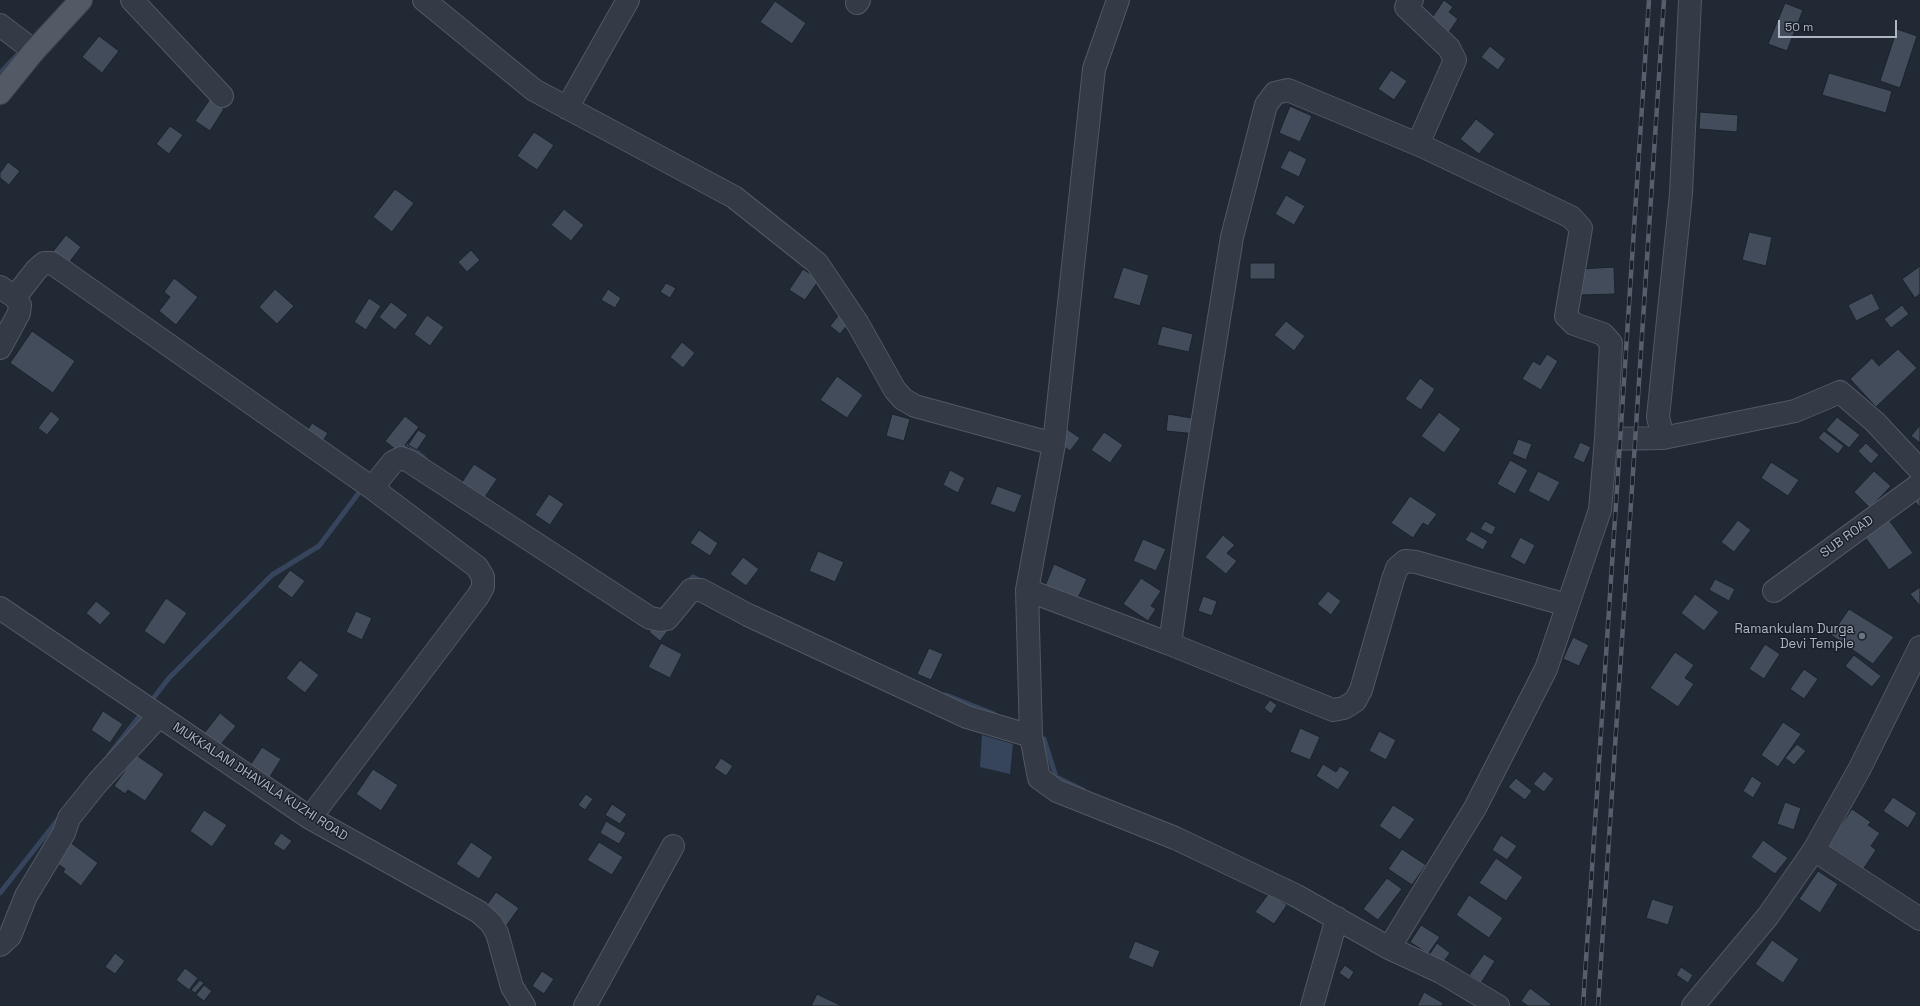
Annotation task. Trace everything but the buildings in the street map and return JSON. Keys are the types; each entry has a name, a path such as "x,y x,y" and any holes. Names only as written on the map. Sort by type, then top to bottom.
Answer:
{"main road":[{"path":"0,93 34,51 81,0"}],"street":[{"path":"132,0 222,96"},
{"path":"424,0 534,90 734,197 817,263 858,324 895,390 903,399 915,406 1054,444"},
{"path":"567,108 628,0"},
{"path":"1118,0 1094,68 1054,444 1027,590 1031,736 1039,778 1057,791 1176,838 1294,895 1390,948 1441,972 1498,1006"},
{"path":"1663,438 1658,417 1681,194 1690,0"},
{"path":"1404,2 1449,48 1455,60 1422,135 1422,146"},
{"path":"0,25 34,51"},
{"path":"1170,644 1190,500 1232,237 1266,105 1275,93 1288,90 1422,146 1571,217 1581,228 1566,316 1574,324 1603,334 1611,343 1606,439 1600,510 1546,669 1475,808 1390,948"},
{"path":"0,348 19,313 20,305 7,292 44,263 52,263 372,488 477,567 483,577 483,587 478,596 310,818"},
{"path":"1606,439 1663,438 1795,411 1840,392 1875,422 1920,470"},
{"path":"372,488 393,462 401,458 409,461 650,618 660,620 667,619 691,590 701,590 748,615 967,717 1031,736"},
{"name":"SUB ROAD","path":"1774,591 1920,484"},
{"path":"1027,590 1170,644 1332,710 1344,708 1355,701 1361,690 1397,568 1406,561 1416,562 1567,605"},
{"name":"MUKKALAM DHAVALA KUZHI ROAD","path":"0,608 310,818 479,912 491,923 497,933 512,987 524,1006"},
{"path":"1693,1006 1768,916 1814,850 1860,768 1920,647"},
{"path":"0,945 10,936 26,896 64,832 69,818 98,782 159,716"},
{"path":"585,1006 673,846"},
{"path":"1814,850 1920,920"},
{"path":"1312,1006 1337,918"}],"water":[{"path":"982,735 1013,744 1010,774 980,767"}],"waterway":[{"path":"0,73 20,52"},
{"path":"402,450 409,446 425,459"},
{"path":"155,696 169,678 272,575 319,546 358,494"},
{"path":"687,584 693,577 701,581"},
{"path":"946,695 994,714"},
{"path":"109,755 138,718"},
{"path":"1044,739 1056,777 1083,790"},
{"path":"0,893 60,817"}],"railway":[{"path":"1583,1006 1649,0"},
{"path":"1598,1006 1664,0"}],"place":[{"name":"Ramankulam Durga Devi Temple","path":"1862,636"}]}
